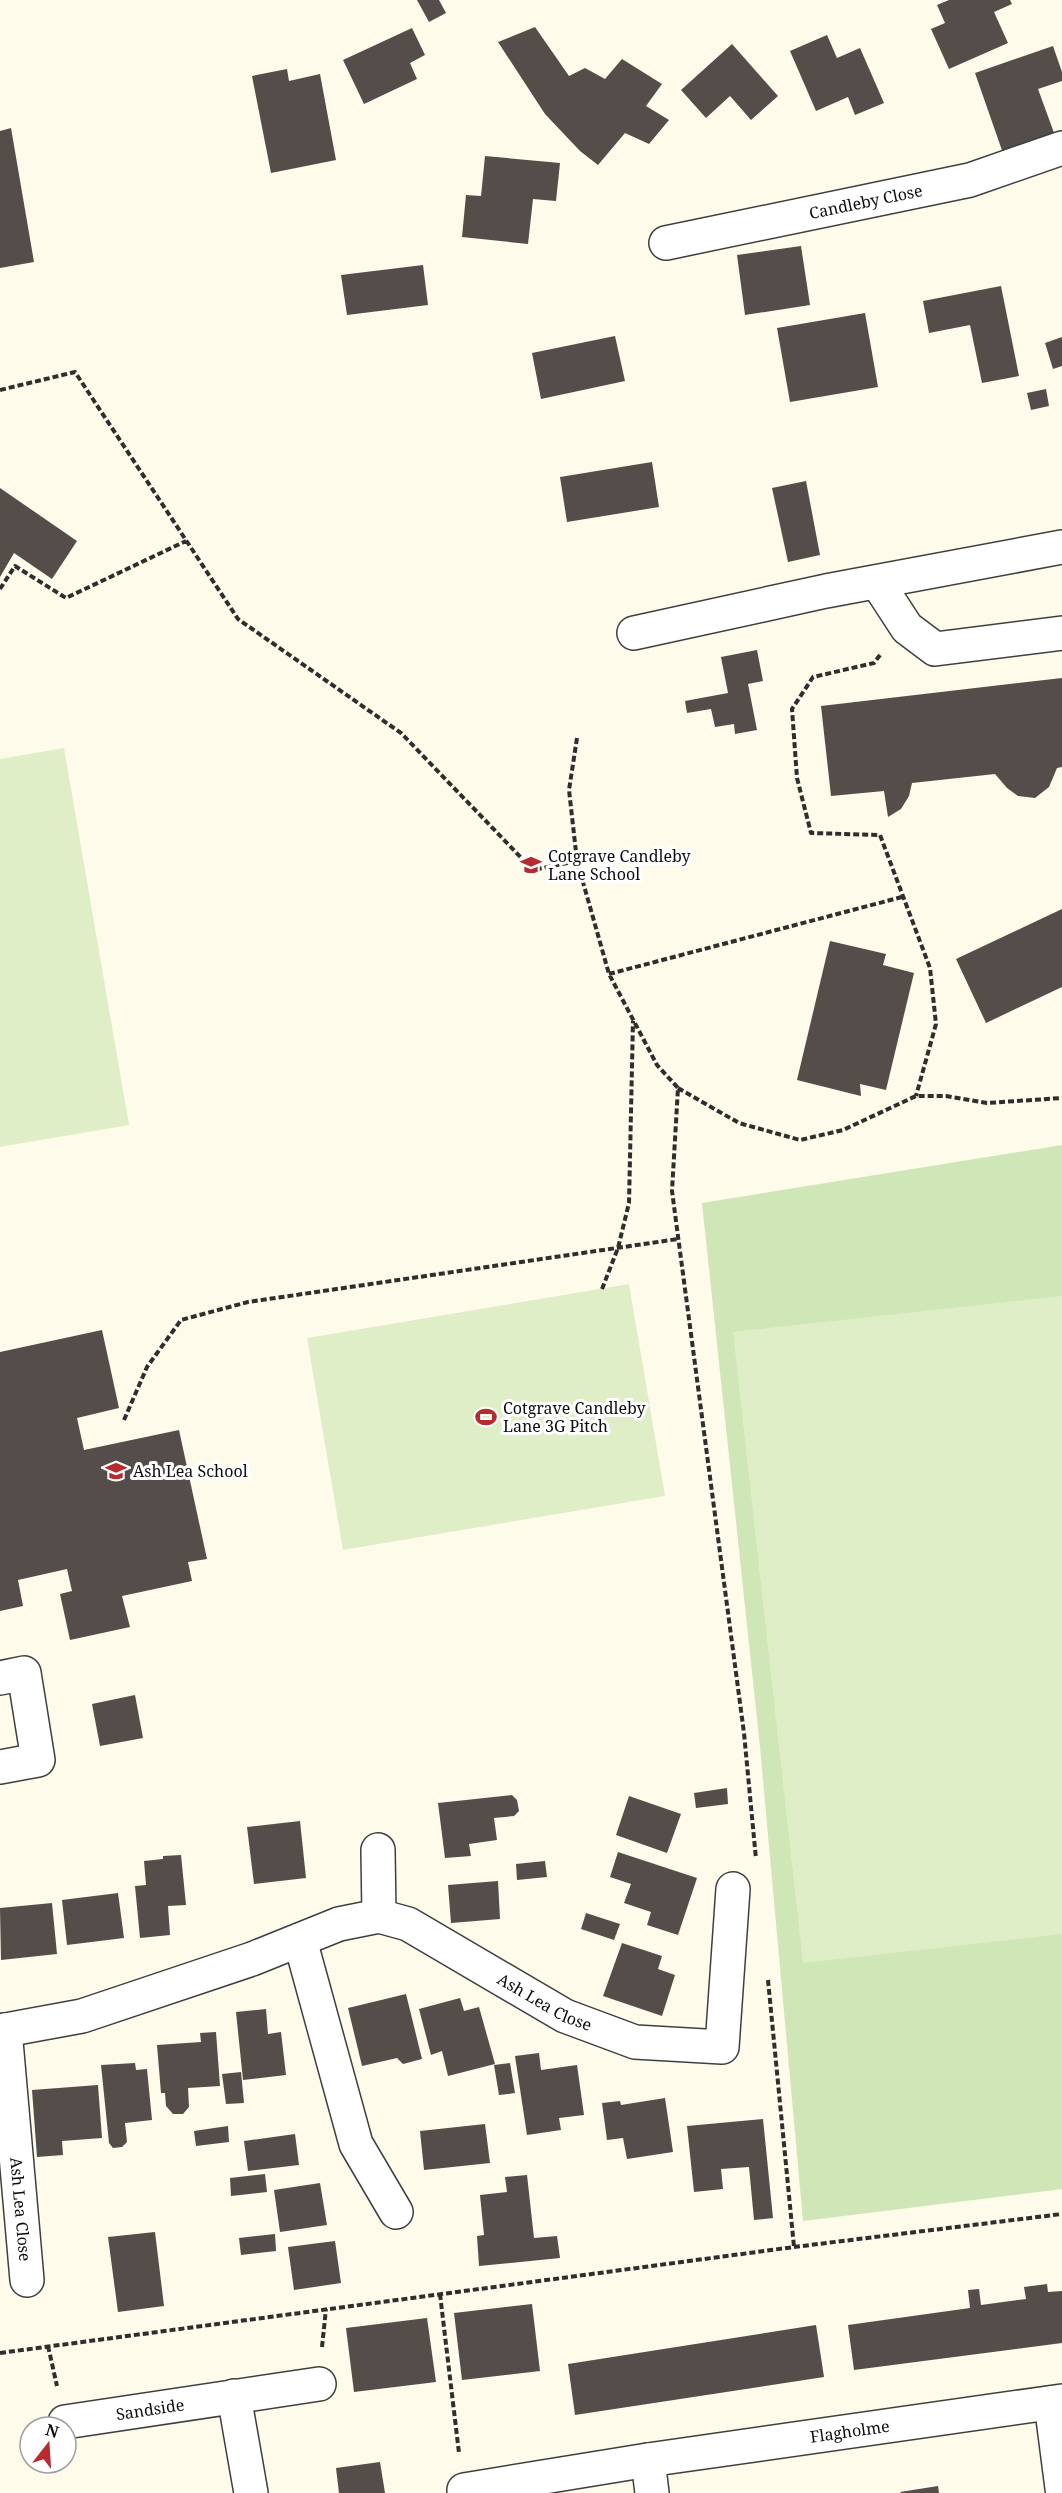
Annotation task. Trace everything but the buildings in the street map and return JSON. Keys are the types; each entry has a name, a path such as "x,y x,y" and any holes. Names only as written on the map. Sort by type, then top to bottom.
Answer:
{"street":[{"name":"Candleby Close","path":"666,243 970,180 1062,148"},
{"path":"634,633 877,582 1062,547"},
{"path":"877,582 907,628 935,649 1062,633"},
{"path":"0,1678 24,1673 38,1760 0,1767"},
{"path":"378,1850 379,1916"},
{"name":"Ash Lea Close","path":"27,2280 2,2031 82,2016 252,1959 339,1924 379,1916 408,1924 565,2016 635,2042 722,2047 733,1889"},
{"path":"300,1940 356,2144 396,2212"},
{"name":"Sandside","path":"78,2420 319,2384"},
{"path":"234,2396 250,2493"},
{"name":"Flagholme","path":"464,2490 648,2460 1057,2402 1062,2487"},
{"path":"648,2460 651,2493"}],"path":[{"path":"0,390 75,372 238,619 401,733 533,870 577,861"},
{"path":"0,590 15,566 66,598 187,541"},
{"path":"902,620 874,663 813,677 792,709 797,778 811,833 880,835 930,968 936,1024 916,1096"},
{"path":"577,738 569,790 577,861 609,974 657,1065 678,1088 739,1123 800,1140 843,1130 916,1096 946,1096 987,1103 1062,1098"},
{"path":"609,974 902,897"},
{"path":"602,1289 618,1248 629,1203 633,1018"},
{"path":"678,1088 672,1191 744,1733 756,1861"},
{"path":"124,1420 147,1367 182,1320 248,1302 678,1239"},
{"path":"768,1978 794,2247"},
{"path":"0,2353 794,2247 1062,2214"},
{"path":"440,2294 464,2490"}],"green space":[{"path":"64,748 129,1125 0,1147 0,759"},
{"path":"1062,1145 1062,2189 803,2221 760,1747 702,1203"},
{"name":"Cotgrave Candleby Lane 3G Pitch","path":"629,1284 665,1496 343,1550 307,1338"},
{"path":"1062,1296 1062,1934 803,1963 733,1332"}],"place":[{"name":"Cotgrave Candleby Lane School","path":"531,865"},
{"name":"Cotgrave Candleby Lane 3G Pitch","path":"486,1417"},
{"name":"Ash Lea School","path":"116,1471"}]}
